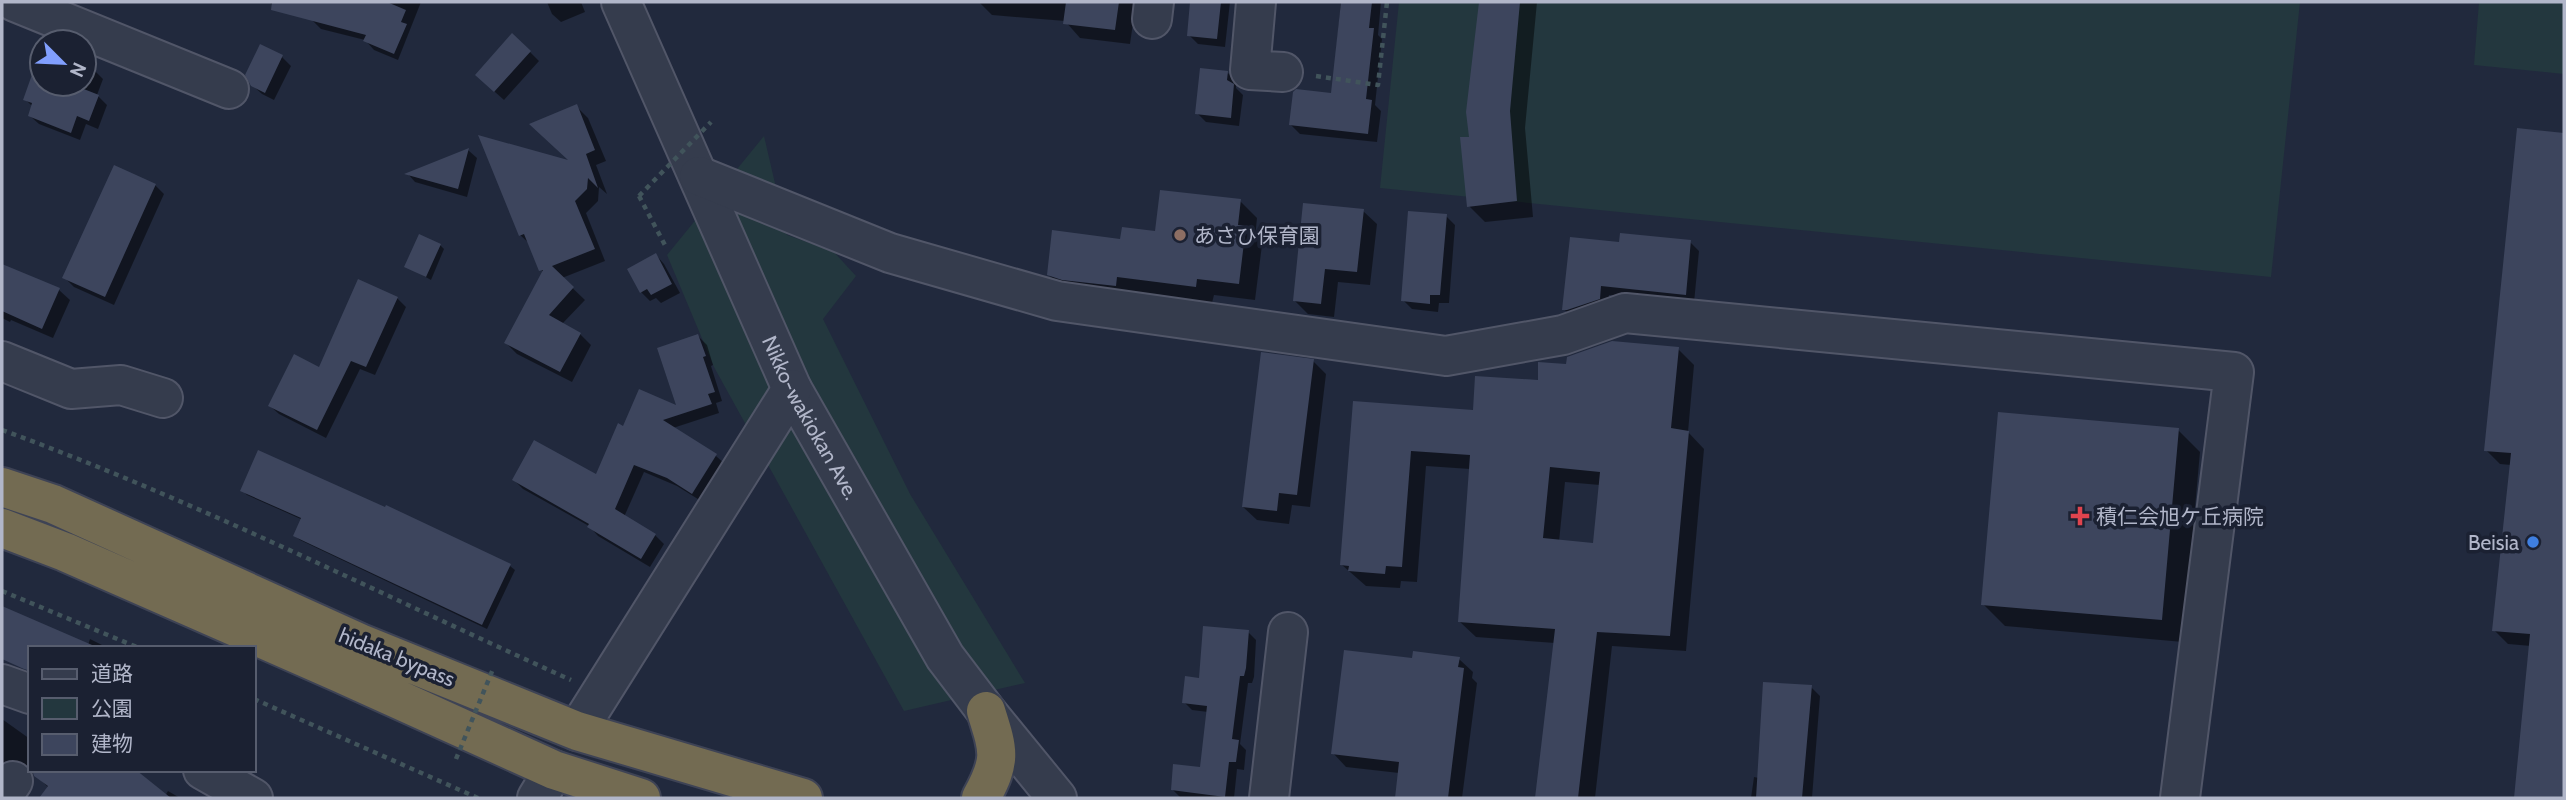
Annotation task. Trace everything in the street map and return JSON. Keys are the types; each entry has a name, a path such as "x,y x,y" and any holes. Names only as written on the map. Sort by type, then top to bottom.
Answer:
{"highway":[{"name":"hidaka bypass","path":"2,487 53,504 360,643 578,731 803,798"},
{"name":"hidaka bypass","path":"2,528 65,552 340,673 546,784 641,798"},
{"path":"981,798 995,772 996,745 986,711"}],"street":[{"path":"15,2 229,89"},
{"name":"Nikko-wakiokan Ave.","path":"621,2 792,389 945,657 1057,798"},
{"path":"1256,2 1250,70 1283,72"},
{"path":"699,176 890,253 1057,302 1447,356 1563,335 1625,313 2234,372 2180,798"},
{"path":"2,361 71,389 121,384 163,398"},
{"path":"578,731 792,389"},
{"path":"1269,798 1288,632"},
{"path":"2,684 28,693"},
{"path":"207,772 253,798"}],"path":[{"path":"1283,72 1378,85 1387,2"},
{"path":"666,247 639,196 711,122"},
{"path":"2,430 93,463 219,517 601,693"},
{"path":"2,591 134,646"},
{"path":"456,759 493,669"},
{"path":"256,700 478,798"}],"green space":[{"path":"1399,2 2300,2 2271,277 1380,188"},
{"path":"2479,2 2564,2 2564,74 2474,65"},
{"path":"764,136 787,235 833,251 856,276 823,319 910,494 1025,683 904,711 714,367 667,255"}],"building":[{"path":"272,2 387,2 406,10 401,22 407,24 394,54 363,41 366,35 271,10"},
{"path":"1066,2 1119,2 1115,30 1063,24"},
{"path":"1190,2 1221,2 1217,39 1187,36"},
{"path":"1341,2 1372,2 1369,28 1374,28 1366,99 1372,100 1368,134 1289,125 1293,92 1296,89 1331,93"},
{"path":"1479,2 1520,2 1510,111 1517,201 1467,207 1460,137 1469,137 1466,112"},
{"path":"512,33 531,51 494,92 475,75"},
{"path":"260,44 283,55 265,93 251,86 245,75"},
{"path":"1200,68 1228,71 1227,80 1234,84 1231,118 1195,114"},
{"path":"28,86 28,98 98,98 89,121 77,116 71,133 28,116 32,103 23,100"},
{"path":"577,104 595,150 586,154 598,188 588,178 587,189 575,201 595,249 552,266 574,287 549,315 581,333 560,372 504,343 543,270 539,271 524,234 519,236 478,135 568,160 529,124"},
{"name":"Beisia","path":"2517,128 2564,133 2564,798 2514,798 2530,634 2492,631 2511,453 2484,451"},
{"path":"469,148 458,189 404,174"},
{"path":"114,165 156,184 105,297 62,278"},
{"path":"1160,190 1241,199 1238,225 1246,226 1239,284 1197,279 1196,287 1117,277 1116,286 1062,280 1047,275 1052,230 1120,239 1122,227 1155,231"},
{"path":"1303,203 1364,209 1357,272 1325,269 1321,304 1293,301"},
{"path":"1408,211 1447,214 1440,295 1430,295 1430,304 1401,301"},
{"path":"1620,233 1691,240 1686,295 1601,286 1600,299 1562,310 1570,237 1619,242"},
{"path":"419,234 441,244 426,277 404,267"},
{"path":"656,253 672,284 651,295 647,289 640,293 627,269"},
{"path":"2,264 60,288 42,329 2,311"},
{"path":"358,279 398,297 366,367 351,361 317,430 268,406 294,354 319,367"},
{"path":"698,334 715,392 708,394 712,404 663,420 717,454 692,494 667,478 634,465 615,509 656,534 641,559 587,527 589,524 512,480 534,440 596,474 618,423 623,426 639,389 676,405 657,348"},
{"path":"1612,341 1679,347 1671,428 1689,431 1670,636 1597,632 1578,798 1535,798 1555,629 1458,622 1470,455 1411,451 1402,567 1386,566 1385,574 1348,571 1349,566 1340,565 1353,401 1473,410 1475,376 1538,380 1538,362 1566,364 1567,357","holes":["1550,467 1600,472 1593,543 1543,538"]},
{"path":"1261,352 1314,359 1297,495 1279,493 1277,511 1242,507"},
{"name":"積仁会旭ケ丘病院","path":"1998,412 2179,428 2162,620 1981,605"},
{"path":"258,450 385,507 386,505 511,564 482,625 293,536 301,518 240,491"},
{"path":"2,606 94,646 28,646 28,670 2,659"},
{"path":"1203,626 1249,630 1246,668 1244,676 1240,676 1232,739 1239,740 1236,762 1229,762 1225,797 1171,790 1173,764 1200,767 1207,706 1182,703 1185,676 1199,678"},
{"path":"1344,650 1412,658 1413,651 1460,657 1458,667 1464,668 1448,798 1395,798 1399,762 1331,754"},
{"path":"1763,682 1812,685 1802,798 1756,798"},
{"path":"33,772 138,772 171,798 39,798 48,786"}],"place":[{"name":"あさひ保育園","path":"1180,235"},
{"name":"積仁会旭ケ丘病院","path":"2080,516"},
{"name":"Beisia","path":"2533,542"}]}
